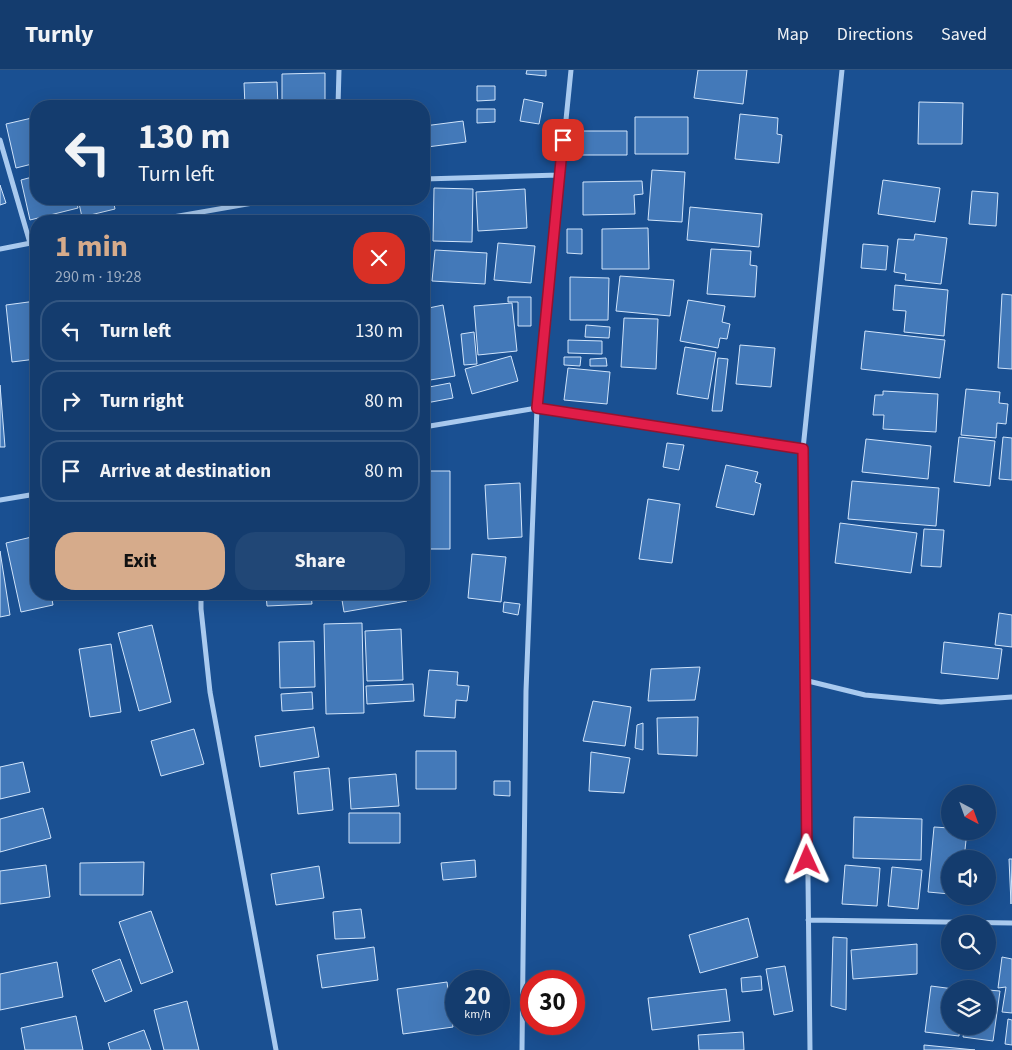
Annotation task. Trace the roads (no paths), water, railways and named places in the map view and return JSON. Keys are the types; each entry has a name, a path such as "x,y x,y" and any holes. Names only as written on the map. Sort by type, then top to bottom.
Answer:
{"street":[{"path":"338,70 338,100"},
{"path":"522,1050 526,691 537,408 571,70"},
{"path":"810,1050 804,680 803,449 842,70"},
{"path":"0,140 30,243 0,249"},
{"path":"430,179 560,175"},
{"path":"184,215 242,205"},
{"path":"430,426 537,408 803,449"},
{"path":"0,500 30,495"},
{"path":"201,600 210,692 276,1050"},
{"path":"804,680 866,695 932,701 1012,697"},
{"path":"808,920 1012,923"}]}
